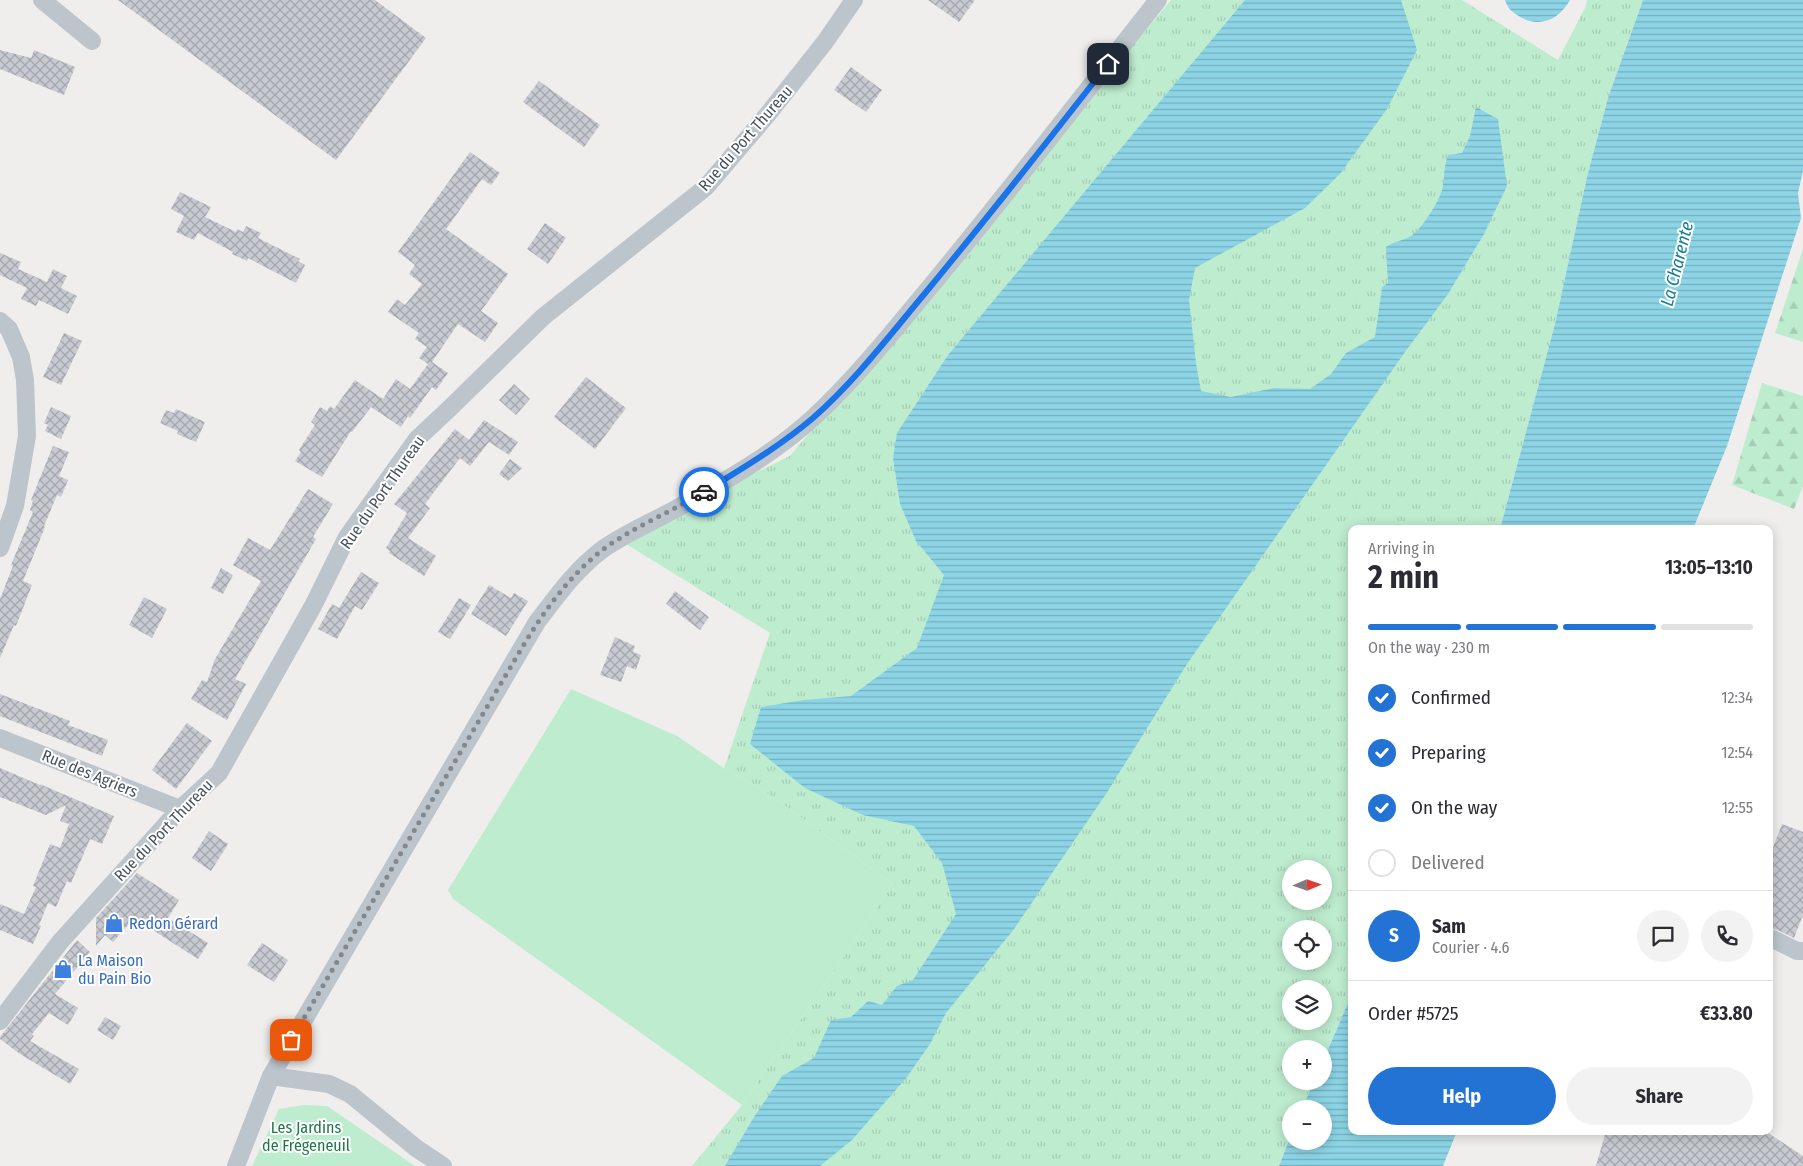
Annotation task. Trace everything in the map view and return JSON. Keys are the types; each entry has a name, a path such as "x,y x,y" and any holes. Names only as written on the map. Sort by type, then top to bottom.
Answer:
{"street":[{"path":"42,0 92,41"},
{"name":"Rue du Port Thureau","path":"0,1021 6,1000 180,809 218,773 313,606 347,537 417,438 543,317 706,187 768,114 825,42 854,0"},
{"path":"236,1166 271,1076 533,629 567,583 584,565 618,539 680,506 751,464 786,440 813,418 852,380 1045,146 1158,0"},
{"path":"0,321 10,329 22,357 25,380 27,436 15,506 0,548"},
{"name":"Rue des Agriers","path":"0,738 180,809"},
{"path":"1773,939 1797,951 1803,951"},
{"path":"271,1076 329,1084 350,1094 416,1148 443,1166"}],"green space":[{"path":"1171,0 1462,0 1558,60 1585,8 1587,0 1643,0 1608,98 1587,177 1555,324 1501,525 1348,525 1348,1003 1332,1040 1282,1040 1282,1090 1310,1090 1306,1100 1282,1100 1282,1150 1285,1150 1279,1166 692,1166 742,1105 893,884 763,790 724,768 770,633 618,539 790,456"},
{"path":"1803,249 1803,342 1775,333"},
{"path":"1762,383 1803,396 1803,486 1794,509 1732,485"},
{"path":"571,689 677,736 724,768 763,790 893,884 742,1105 453,899 448,890"},
{"name":"Les Jardins de Frégeneuil","path":"304,1105 327,1106 415,1166 252,1166 279,1109"}],"water":[{"path":"1245,0 1401,0 1417,50 1387,109 1340,174 1305,208 1195,268 1189,300 1201,391 1231,397 1274,388 1310,389 1331,374 1346,353 1375,337 1382,287 1388,283 1386,247 1411,236 1420,228 1429,215 1442,190 1448,155 1462,153 1470,136 1476,107 1498,119 1507,186 1484,234 1448,294 1405,352 1187,664 1106,794 1014,929 946,1013 930,1044 907,1077 852,1140 820,1166 725,1166 754,1117 782,1076 814,1058 831,1020 851,1017 868,1001 882,1005 897,986 913,980 956,914 942,863 914,826 863,815 805,788 750,744 761,707 804,700 851,696 917,648 944,575 916,541 900,504 893,458 897,433 948,355"},
{"path":"1505,0 1570,0 1560,13 1553,18 1547,21 1532,22 1517,15 1510,9"},
{"name":"La Charente","path":"1643,0 1803,0 1803,171 1798,193 1801,218 1727,446 1695,525 1501,525 1555,324 1587,177 1608,98"},
{"path":"1348,1003 1348,1135 1455,1135 1443,1166 1279,1166 1285,1150 1332,1150 1332,1100 1306,1100 1310,1090 1332,1090 1332,1040"}],"building":[{"path":"118,0 375,0 426,38 336,160"},
{"path":"928,0 975,0 959,22"},
{"path":"0,50 31,58 34,50 75,67 64,95 0,69"},
{"path":"851,67 882,90 866,112 834,90"},
{"path":"539,81 600,125 584,147 523,102"},
{"path":"470,152 500,173 491,185 482,179 446,229 508,274 481,311 498,323 485,342 458,324 432,362 448,373 436,390 432,387 410,418 408,416 401,427 371,407 351,431 322,477 295,461 301,452 299,450 315,425 311,422 320,407 327,411 330,406 334,409 355,380 383,399 396,379 410,389 428,364 419,358 427,347 415,339 419,333 388,312 397,299 405,305 422,284 409,274 415,265 398,252"},
{"path":"180,192 211,207 205,217 236,232 237,229 243,232 246,226 261,233 258,238 300,259 298,261 305,265 296,283 248,258 247,261 232,254 233,252 198,233 194,240 176,232 184,216 171,209"},
{"path":"545,223 566,238 548,264 527,249"},
{"path":"0,253 21,262 18,269 47,282 53,269 67,276 61,288 77,296 68,314 39,300 36,306 21,299 27,288 0,275"},
{"path":"64,333 82,341 61,385 43,377"},
{"path":"586,377 626,408 595,449 554,417"},
{"path":"514,384 530,399 516,415 499,400"},
{"path":"51,407 71,416 61,439 45,431 48,425 44,423"},
{"path":"176,409 205,422 196,442 177,434 178,431 160,423 166,410 174,413"},
{"path":"484,420 518,442 509,455 489,442 470,466 460,458 425,504 430,508 408,538 436,556 424,576 389,553 390,551 386,548 407,513 394,504 455,429 469,440"},
{"path":"53,446 69,452 59,476 68,480 61,497 57,495 44,526 23,581 32,585 16,626 14,625 0,658 0,599 13,566 11,565 33,512 30,510 33,501 31,500"},
{"path":"510,459 522,468 508,481 499,474"},
{"path":"308,489 333,504 313,537 316,539 235,679 246,684 227,720 191,699 202,680 207,682 215,659 261,581 233,565 248,538 270,550"},
{"path":"221,568 233,575 223,594 211,588"},
{"path":"361,572 379,583 362,610 355,606 337,639 318,629 332,604 339,608"},
{"path":"489,585 511,598 514,593 528,601 506,636 471,614"},
{"path":"675,591 709,617 700,630 666,604"},
{"path":"144,597 167,609 152,638 129,625"},
{"path":"459,598 471,605 450,639 438,632"},
{"path":"615,637 635,646 633,652 641,655 636,670 627,666 621,682 600,675"},
{"path":"0,694 70,721 68,725 108,740 102,756 0,716"},
{"path":"187,723 212,741 176,789 152,770"},
{"path":"0,768 114,816 102,844 90,839 71,883 67,881 56,907 48,903 33,944 0,930 0,904 24,914 36,887 33,886 50,844 60,848 69,824 60,821 66,805 46,815 0,797"},
{"path":"1782,824 1803,832 1803,915 1794,938 1773,929 1773,848"},
{"path":"209,831 228,844 211,871 192,858"},
{"path":"137,873 179,900 168,918 208,943 198,959 134,918 113,942 105,935 96,946 96,918"},
{"path":"77,940 90,952 55,994 78,1008 68,1025 49,1013 32,1034 34,1036 30,1041 79,1069 70,1084 20,1054 0,1039 0,1037"},
{"path":"262,943 288,960 274,982 247,965"},
{"path":"105,1017 121,1026 113,1040 97,1030"},
{"path":"1605,1135 1771,1135 1803,1156 1803,1166 1596,1166"}],"way so far":[{"path":"291,1040 537,622 567,583 602,550 618,539 704,492"}],"place":[{"name":"Redon Gérard","path":"114,923"},
{"name":"La Maison du Pain Bio","path":"63,969"}],"route":[{"path":"704,492 751,464 786,440 813,418 852,380 1045,146 1108,64"}]}
